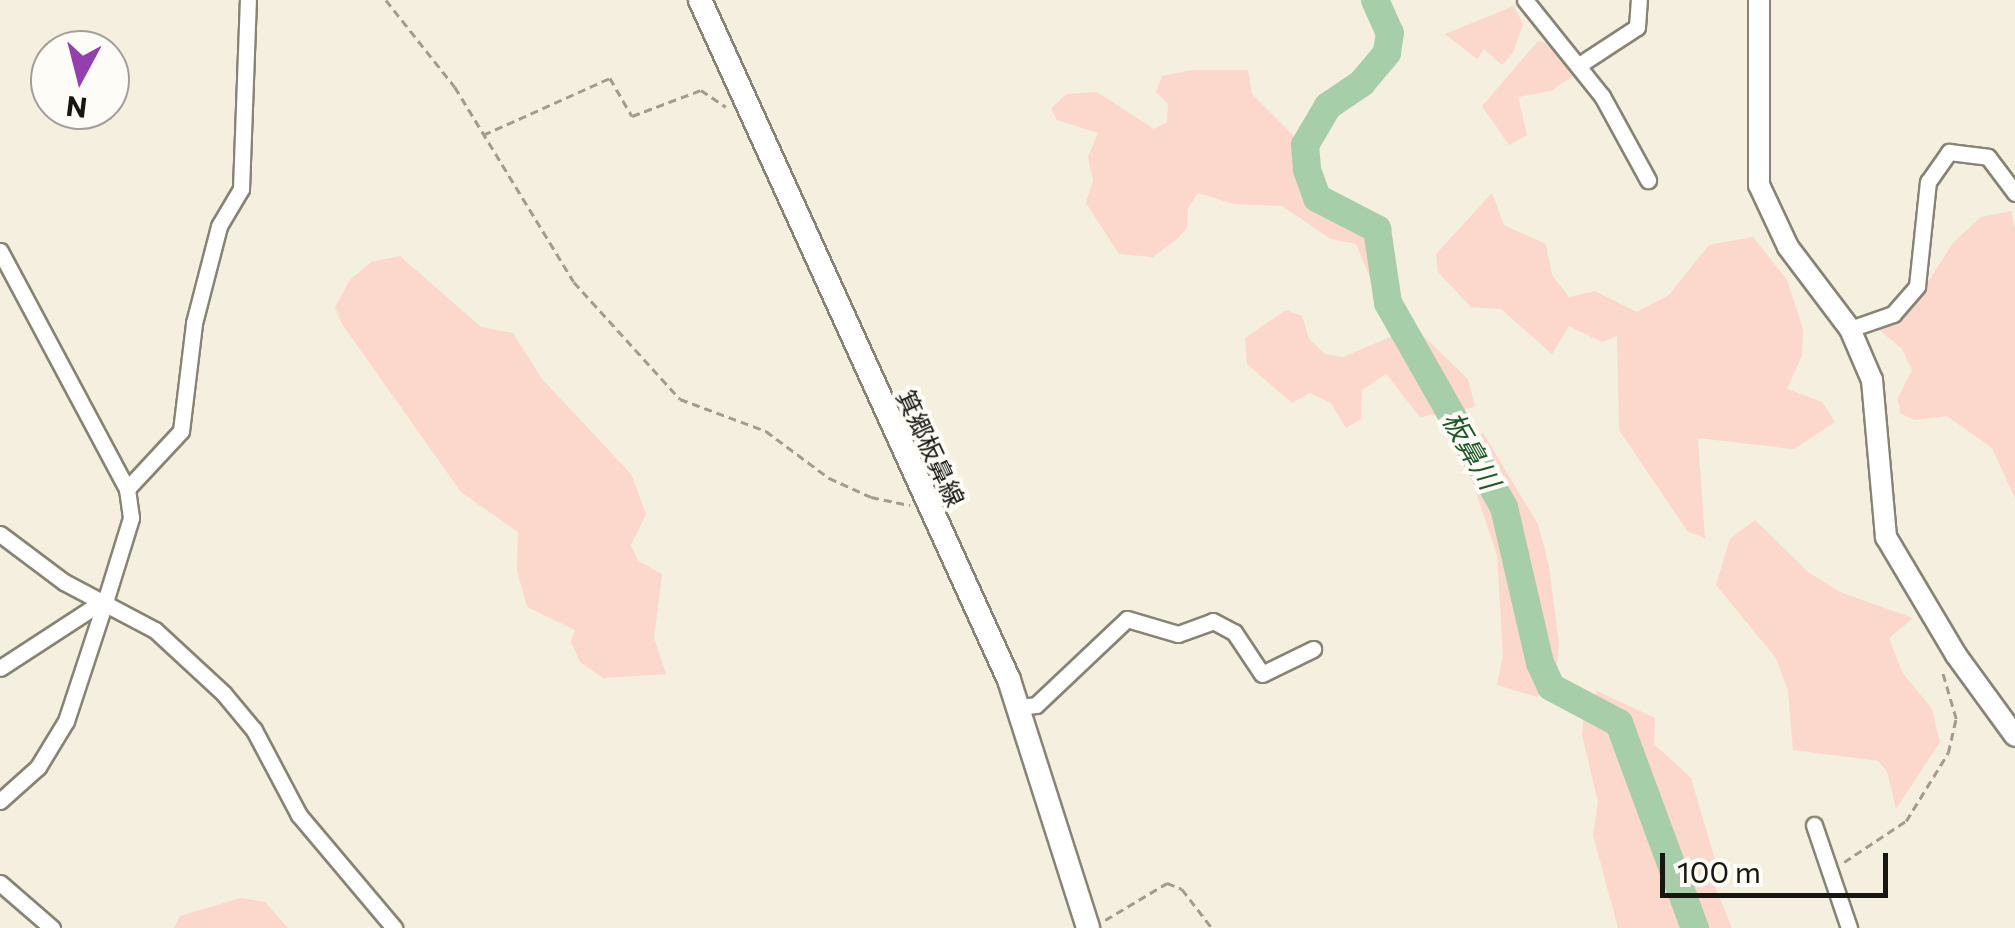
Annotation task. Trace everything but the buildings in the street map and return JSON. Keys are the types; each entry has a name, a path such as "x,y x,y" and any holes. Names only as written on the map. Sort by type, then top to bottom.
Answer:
{"main road":[{"name":"箕郷板鼻線","path":"700,0 1018,707 1089,928"}],"street":[{"path":"127,489 181,432 194,323 219,226 240,189 248,0"},
{"path":"1525,0 1579,65 1648,180"},
{"path":"1579,65 1636,27 1639,0"},
{"path":"1759,0 1759,185 1788,247 1850,329 1872,380 1886,536 1956,655 2015,736"},
{"path":"1850,329 1893,314 1917,286 1928,182 1948,152 1988,157 2015,193"},
{"path":"0,252 127,489 131,518 66,721 38,767 0,801"},
{"path":"0,534 64,582 106,600 155,630 239,709 299,816 394,928"},
{"path":"0,668 106,600"},
{"path":"1018,707 1036,705 1127,619 1178,634 1213,621 1234,632 1262,674 1313,649"},
{"path":"1814,825 1825,872 1849,928"},
{"path":"0,883 52,928"}],"path":[{"path":"386,0 455,88 574,282 680,399 756,426 830,478 871,498 927,507"},
{"path":"482,135 610,78 632,116 701,90 732,110 747,111"},
{"path":"1825,872 1893,833 1924,796 1955,730 1955,707 1942,673 1956,655"},
{"path":"1089,928 1166,883 1182,890 1212,928"}],"shaded area":[{"path":"1514,6 1523,24 1513,53 1502,65 1484,49 1477,59 1445,34"},
{"path":"1538,41 1550,44 1574,75 1551,91 1518,97 1527,135 1509,145 1482,106"},
{"path":"1192,70 1248,70 1252,94 1293,135 1306,200 1366,232 1378,249 1397,313 1386,316 1356,244 1331,239 1282,206 1234,204 1198,193 1188,208 1187,228 1176,240 1153,257 1119,254 1086,203 1093,180 1088,157 1098,133 1057,120 1051,108 1067,94 1097,92 1154,129 1167,122 1168,104 1156,92 1162,76"},
{"path":"1492,193 1504,225 1546,244 1552,275 1569,297 1595,291 1637,312 1669,295 1709,245 1753,237 1787,280 1803,329 1802,355 1787,389 1822,402 1835,422 1794,449 1698,438 1705,538 1688,532 1619,430 1617,336 1602,342 1569,326 1552,354 1501,309 1471,307 1438,272 1436,254"},
{"path":"2011,211 2015,229 2015,498 1992,448 1947,416 1914,420 1900,413 1898,398 1912,370 1902,349 1877,328 1913,305 1953,243 1981,217"},
{"path":"400,256 481,327 513,333 542,379 631,474 646,514 631,545 638,561 662,574 654,638 666,674 603,678 580,662 571,642 575,630 527,607 517,570 518,532 461,492 342,324 335,307 350,280 371,262"},
{"path":"1286,310 1302,316 1309,339 1325,354 1343,357 1414,327 1468,379 1475,407 1420,417 1386,374 1362,390 1361,419 1346,428 1331,403 1310,393 1292,403 1247,364 1245,338"},
{"path":"1483,433 1538,524 1549,566 1559,644 1556,678 1537,697 1497,685 1503,655 1497,555 1459,442"},
{"path":"1755,520 1808,572 1840,592 1913,618 1889,638 1902,672 1932,709 1940,742 1896,809 1887,771 1878,761 1793,750 1788,691 1776,658 1716,585 1730,539"},
{"path":"1597,691 1655,718 1654,744 1691,778 1716,863 1714,884 1732,928 1618,928 1593,835 1598,802 1582,735 1584,714"},
{"path":"241,898 265,902 288,928 174,928 180,916"}],"waterway":[{"name":"板鼻川","path":"1375,0 1390,33 1387,53 1362,83 1328,106 1305,145 1307,170 1317,198 1377,229 1388,303 1504,507 1540,663 1551,687 1619,723 1695,928"}]}
